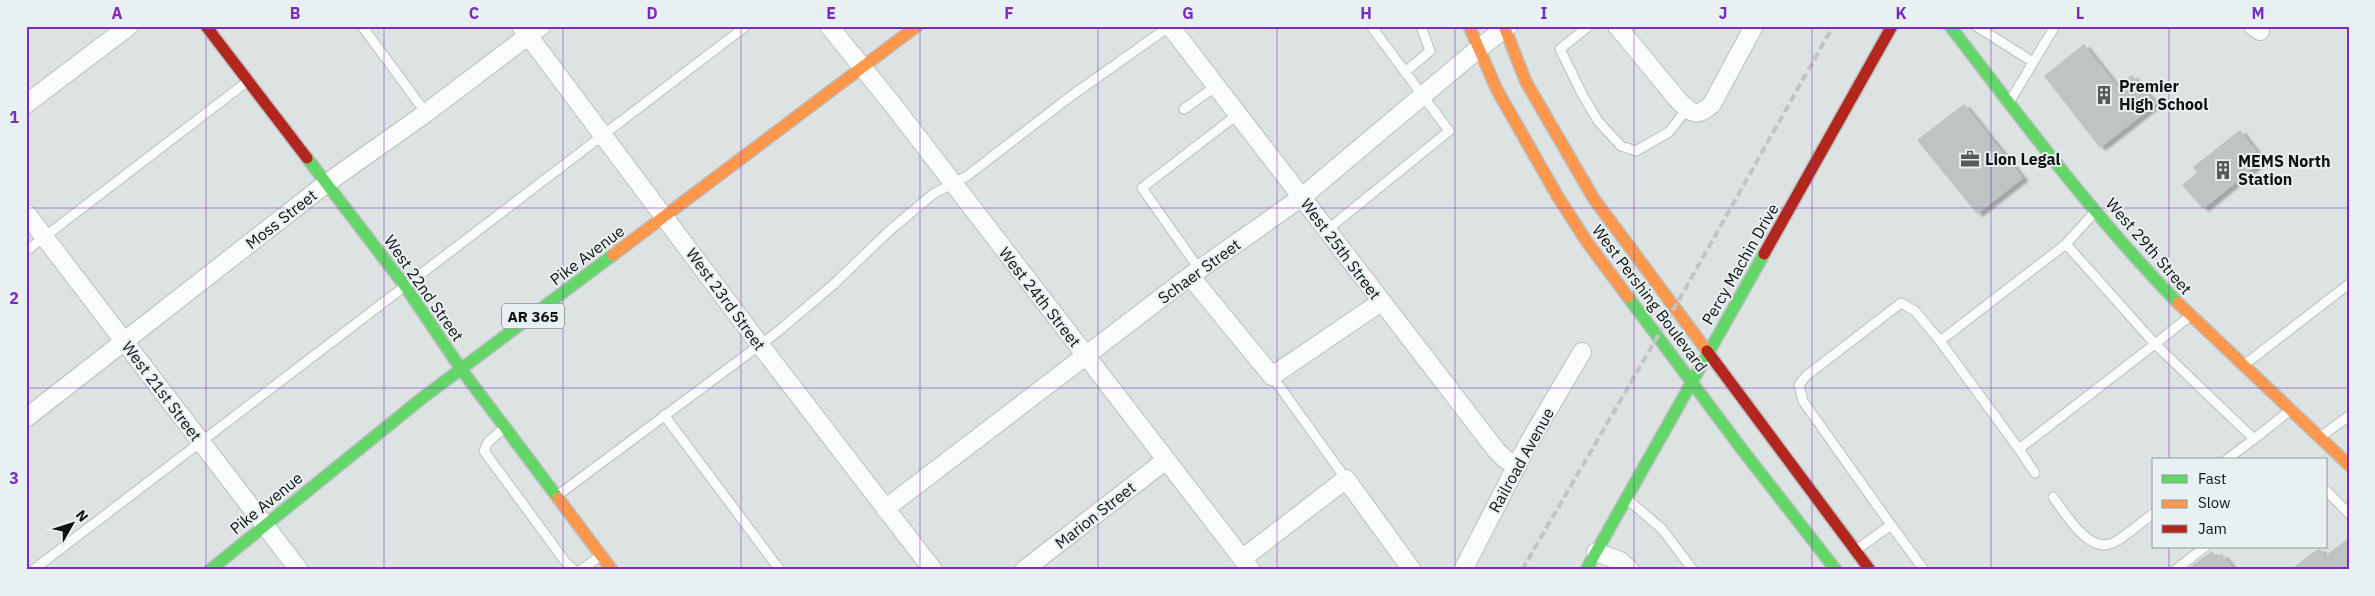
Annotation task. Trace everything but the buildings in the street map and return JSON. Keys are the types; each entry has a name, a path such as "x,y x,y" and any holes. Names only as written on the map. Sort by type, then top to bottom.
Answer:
{"main road":[{"name":"West 22nd Street","path":"206,26 405,286 461,369 612,570"},
{"name":"Pike Avenue","path":"210,570 461,369 917,26"},
{"name":"West Pershing Boulevard","path":"1469,26 1497,90 1558,197 1587,242 1836,570"},
{"name":"Percy Machin Drive","path":"1586,570 1708,352 1755,274 1892,26"},
{"name":"West 29th Street","path":"1950,26 2134,257 2190,316 2349,465"},
{"name":"West Pershing Boulevard","path":"1506,27 1526,82 1594,199 1870,570"}],"street":[{"path":"26,104 129,26"},
{"name":"West 24th Street","path":"829,26 860,67 893,104 1246,564"},
{"name":"West 25th Street","path":"1170,26 1496,450 1505,459 1517,466"},
{"path":"1617,26 1695,110 1712,104 1754,26"},
{"name":"Schaer Street","path":"885,509 1194,273 1302,197 1506,27"},
{"name":"Moss Street","path":"26,418 125,343 327,183 426,113 530,29"},
{"name":"West 23rd Street","path":"530,29 603,135 932,570"},
{"name":"West 21st Street","path":"26,213 299,570"},
{"path":"1194,273 1272,376 1381,302"},
{"name":"Railroad Avenue","path":"1463,570 1517,466 1582,352"},
{"name":"Marion Street","path":"1024,570 1166,460"},
{"path":"1246,564 1346,479 1412,570"},
{"path":"1596,552 1620,561 1630,570"}],"lane":[{"path":"362,26 426,113"},
{"path":"33,570 746,26"},
{"path":"556,496 760,345 834,284 888,232 933,194 967,176 1072,96 1170,26"},
{"path":"1327,230 1449,131 1371,26"},
{"path":"1405,72 1430,51 1421,26"},
{"path":"1589,26 1560,49 1598,121 1621,146 1636,151 1669,132 1695,110"},
{"path":"1976,26 2033,62"},
{"path":"2010,102 2054,26"},
{"path":"26,250 248,81"},
{"path":"1184,109 1216,86"},
{"path":"1194,273 1142,188 1238,114"},
{"path":"1940,341 2066,244 2096,211"},
{"path":"2066,244 2155,344 2254,439"},
{"path":"2242,366 2349,284"},
{"path":"1924,570 1803,402 1799,385 1806,376 1901,303 1915,311 1940,341 2035,473"},
{"path":"2019,449 2190,316"},
{"path":"1272,376 1346,479"},
{"path":"2229,458 2290,410"},
{"path":"664,415 780,570"},
{"path":"2320,438 2349,416"},
{"path":"505,427 488,442 484,451 567,564 574,570"},
{"path":"2328,492 2349,514"},
{"path":"2053,497 2088,541 2100,545 2112,543 2152,514"},
{"path":"1627,498 1662,529 1692,570"},
{"path":"1855,550 1891,525"},
{"path":"2175,570 2204,548"},
{"path":"581,570 601,555"}],"railway":[{"path":"1522,570 1684,291 1833,26"}],"traffic: fast":[{"path":"1950,26 2088,203 2178,303"},
{"path":"307,158 405,286 461,369 558,498"},
{"path":"1586,570 1764,254"},
{"path":"210,570 421,399 613,255"},
{"path":"1628,297 1741,448 1836,570"}],"traffic: slow":[{"path":"613,255 917,26"},
{"path":"1469,26 1497,90 1558,197 1587,242 1628,297"},
{"path":"1504,26 1526,82 1594,199 1707,351"},
{"path":"2178,303 2349,465"},
{"path":"558,498 612,570"}],"traffic: jam":[{"path":"206,26 307,158"},
{"path":"1764,254 1892,26"},
{"path":"1707,351 1870,570"}],"place":[{"name":"Premier High School","path":"2104,95"},
{"name":"Lion Legal","path":"1970,159"},
{"name":"MEMS North Station","path":"2223,170"}]}
